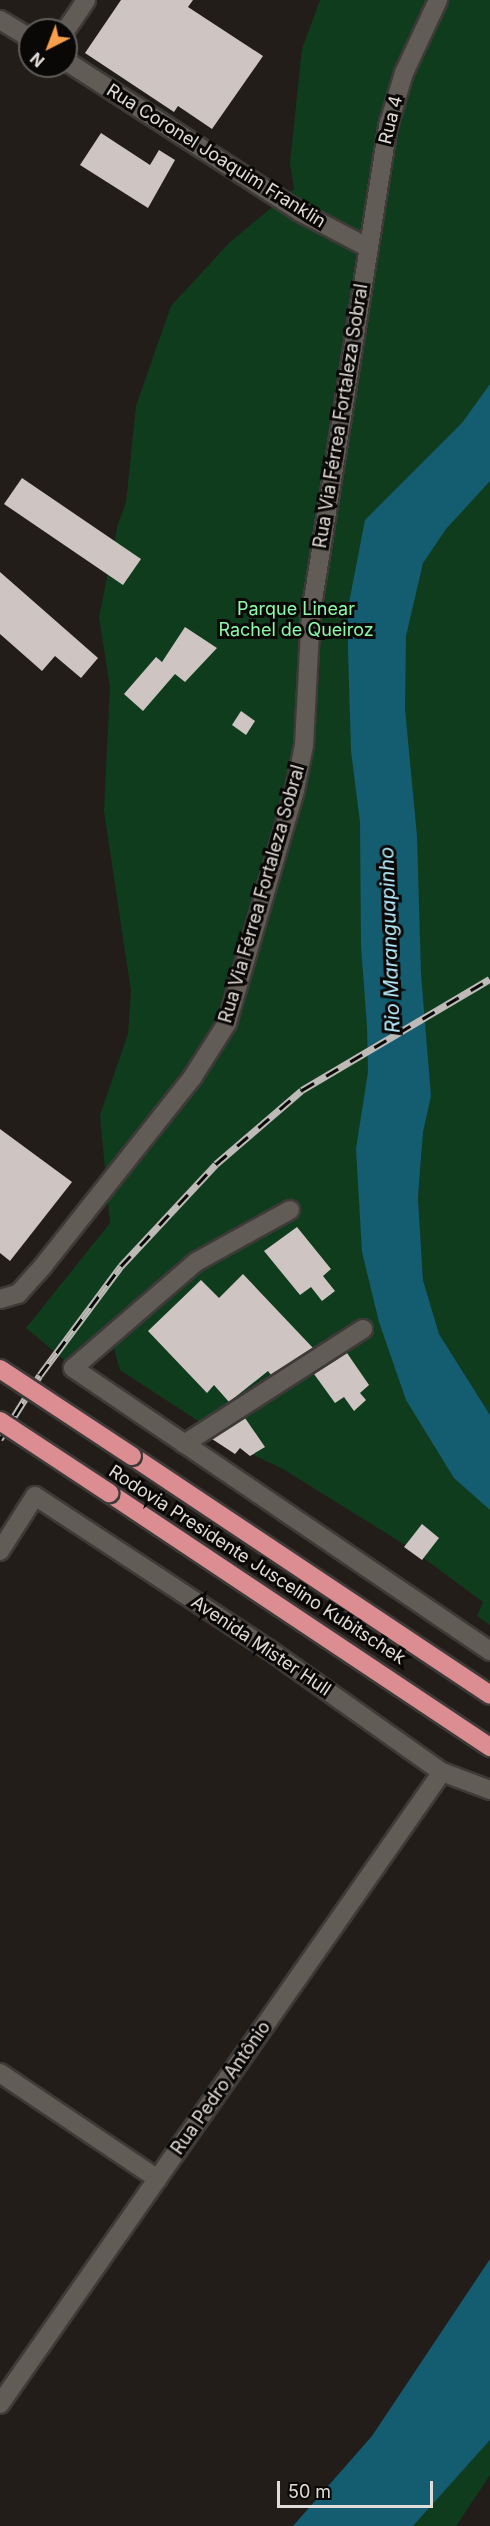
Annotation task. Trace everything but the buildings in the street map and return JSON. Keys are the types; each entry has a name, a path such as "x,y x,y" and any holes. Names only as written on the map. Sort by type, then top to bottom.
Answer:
{"highway":[{"name":"Rodovia Presidente Juscelino Kubitschek","path":"0,1369 490,1695"},
{"name":"Rodovia Presidente Juscelino Kubitschek","path":"0,1421 490,1747"}],"street":[{"path":"74,18 86,0"},
{"name":"Rua 4","path":"367,248 389,123 404,74 438,0"},
{"path":"0,20 18,31"},
{"name":"Rua Coronel Joaquim Franklin","path":"78,69 300,212 367,248"},
{"name":"Rua Via Férrea Fortaleza Sobral","path":"0,1299 18,1294 192,1078 227,1023 295,790 304,745 311,613 367,248"},
{"path":"290,1210 189,1266 74,1368 490,1652"},
{"path":"184,1444 363,1329"},
{"name":"Avenida Mister Hull","path":"0,1551 34,1496 268,1649 442,1772 490,1790"},
{"name":"Rua Pedro Antônio","path":"0,2404 442,1772"},
{"path":"0,2073 158,2179"}],"green space":[{"name":"Parque Linear Rachel de Queiroz","path":"320,0 490,0 490,1415 439,1334 423,1280 418,1198 422,1149 394,1238 490,1460 490,1625 477,1616 483,1602 410,1548 283,1469 241,1449 120,1370 108,1327 69,1364 26,1328 110,1223 100,1115 128,1034 131,991 104,811 110,687 99,617 118,524 126,503 136,406 171,306 230,242 294,189 290,163 302,49"},
{"path":"490,2440 490,2475 456,2526 413,2526"}],"water":[{"name":"Rio Maranguapinho","path":"490,384 490,481 446,529 423,563 406,636 405,709 417,836 421,974 431,1096 423,1132 418,1198 423,1280 439,1334 490,1415 490,1510 454,1478 406,1400 379,1322 362,1252 356,1149 368,1072 367,1026 361,946 360,822 351,751 348,608 365,520 462,423"},
{"path":"490,2259 490,2440 413,2526 293,2526 372,2436"}],"railway":[{"path":"0,1439 40,1375 121,1266 216,1164 302,1090 490,979"}]}
